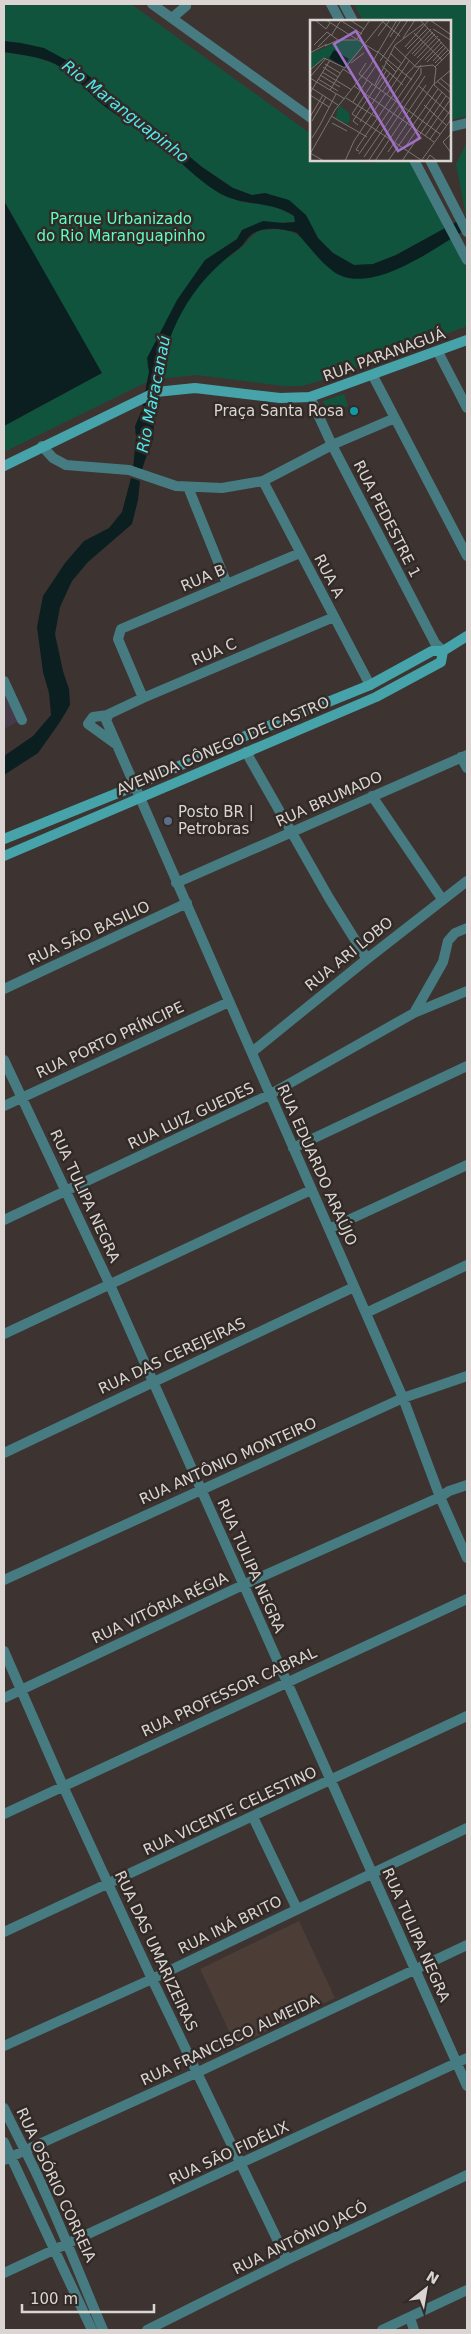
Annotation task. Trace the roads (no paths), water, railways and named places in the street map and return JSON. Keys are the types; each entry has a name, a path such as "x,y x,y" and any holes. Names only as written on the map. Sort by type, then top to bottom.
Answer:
{"main road":[{"name":"RUA PARANAGUÁ","path":"42,446 156,392 177,388 195,388 280,398 310,397 373,376 467,340"},
{"path":"4,466 42,446"},
{"name":"AVENIDA CÔNEGO DE CASTRO","path":"4,839 135,786 254,732 370,685 432,651 443,651 466,638"},
{"name":"AVENIDA CÔNEGO DE CASTRO","path":"4,856 376,697 441,662 443,651"},
{"path":"370,685 376,697"},
{"path":"254,732 261,745"}],"street":[{"path":"152,4 310,117"},
{"path":"331,4 339,20"},
{"path":"344,4 352,20"},
{"path":"172,18 186,5"},
{"path":"451,128 467,123"},
{"path":"415,161 467,259"},
{"path":"431,161 467,232"},
{"path":"438,352 467,408"},
{"path":"373,376 467,556"},
{"name":"RUA PEDESTRE 1","path":"310,397 332,445 435,642 443,651"},
{"path":"42,446 53,458 66,465 129,470 176,486 222,488 264,481 332,445 395,418"},
{"name":"RUA A","path":"264,481 370,685"},
{"path":"188,487 227,584"},
{"name":"RUA B","path":"143,698 118,639 119,632 124,627 300,553"},
{"name":"RUA C","path":"117,745 88,724 93,717 107,716 143,698 334,617"},
{"path":"4,680 22,720"},
{"name":"RUA EDUARDO ARAÚJO","path":"107,716 139,798 176,883 187,903 228,1002 252,1052 269,1095 403,1398 440,1497 467,1558"},
{"path":"246,752 329,898 367,958"},
{"path":"464,756 467,768"},
{"name":"RUA BRUMADO","path":"176,883 464,756"},
{"path":"372,796 442,898"},
{"name":"RUA ARI LOBO","path":"252,1052 442,898 467,881"},
{"name":"RUA SÃO BASILIO","path":"4,989 187,903"},
{"path":"414,1013 443,962 451,937 467,928"},
{"name":"RUA LUIZ GUEDES","path":"4,1220 269,1095 414,1013 467,992"},
{"name":"RUA PORTO PRÍNCIPE","path":"4,1106 228,1002"},
{"name":"RUA TULIPA NEGRA","path":"4,1060 110,1285 467,2086"},
{"path":"293,1148 467,1066"},
{"path":"329,1229 467,1165"},
{"path":"4,1334 311,1190"},
{"path":"366,1313 467,1265"},
{"name":"RUA DAS CEREJEIRAS","path":"4,1453 152,1381 354,1288"},
{"name":"RUA ANTÔNIO MONTEIRO","path":"4,1580 403,1398 467,1376"},
{"name":"RUA VITÓRIA RÉGIA","path":"4,1698 243,1585 440,1497 449,1491 467,1485"},
{"name":"RUA PROFESSOR CABRAL","path":"4,1814 286,1682 467,1600"},
{"name":"RUA DAS UMARIZEIRAS","path":"4,1651 108,1884 286,2260"},
{"name":"RUA VICENTE CELESTINO","path":"4,1932 467,1716"},
{"path":"253,1817 297,1909"},
{"name":"RUA INÁ BRITO","path":"4,2046 152,1979 467,1828"},
{"name":"RUA FRANCISCO ALMEIDA","path":"7,2158 196,2073 467,1945"},
{"name":"RUA SÃO FIDÉLIX","path":"4,2273 467,2058"},
{"name":"RUA OSÓRIO CORREIA","path":"4,2108 68,2244 103,2330"},
{"name":"RUA OSÓRIO CORREIA","path":"4,2142 7,2158 92,2330"},
{"name":"RUA ANTÔNIO JACÓ","path":"147,2330 286,2260 467,2175"},
{"path":"382,2330 467,2290"},
{"path":"410,2318 414,2330"}],"water":[{"name":"Rio Maranguapinho","path":"4,41 44,48 79,67 120,105 149,123 202,167 233,188 252,195 265,193 289,200 306,215 318,238 333,253 354,265 373,264 396,255 467,216 467,229 403,267 366,278 349,278 334,272 297,233 286,230 266,229 250,236 203,282 189,300 179,318 163,359 158,382 153,409 153,439 142,471 133,469 136,437 135,426 142,410 149,372 147,358 177,300 205,260 237,239 242,230 263,221 295,222 294,216 276,208 238,200 219,193 154,140 98,101 67,72 43,59 4,52"},
{"path":"4,201 102,373 4,426"},
{"name":"Rio Maracanaú","path":"131,478 140,481 138,500 132,524 88,562 72,581 60,607 55,634 69,689 70,705 38,753 4,775 4,756 33,736 51,715 37,627 43,596 65,563 84,541 109,528 122,512"}],"place":[{"name":"Praça Santa Rosa","path":"354,411"},
{"name":"Posto BR | Petrobras","path":"168,821"}],"park label":[{"name":"Parque Urbanizado do Rio Maranguapinho","path":"121,228"}]}
